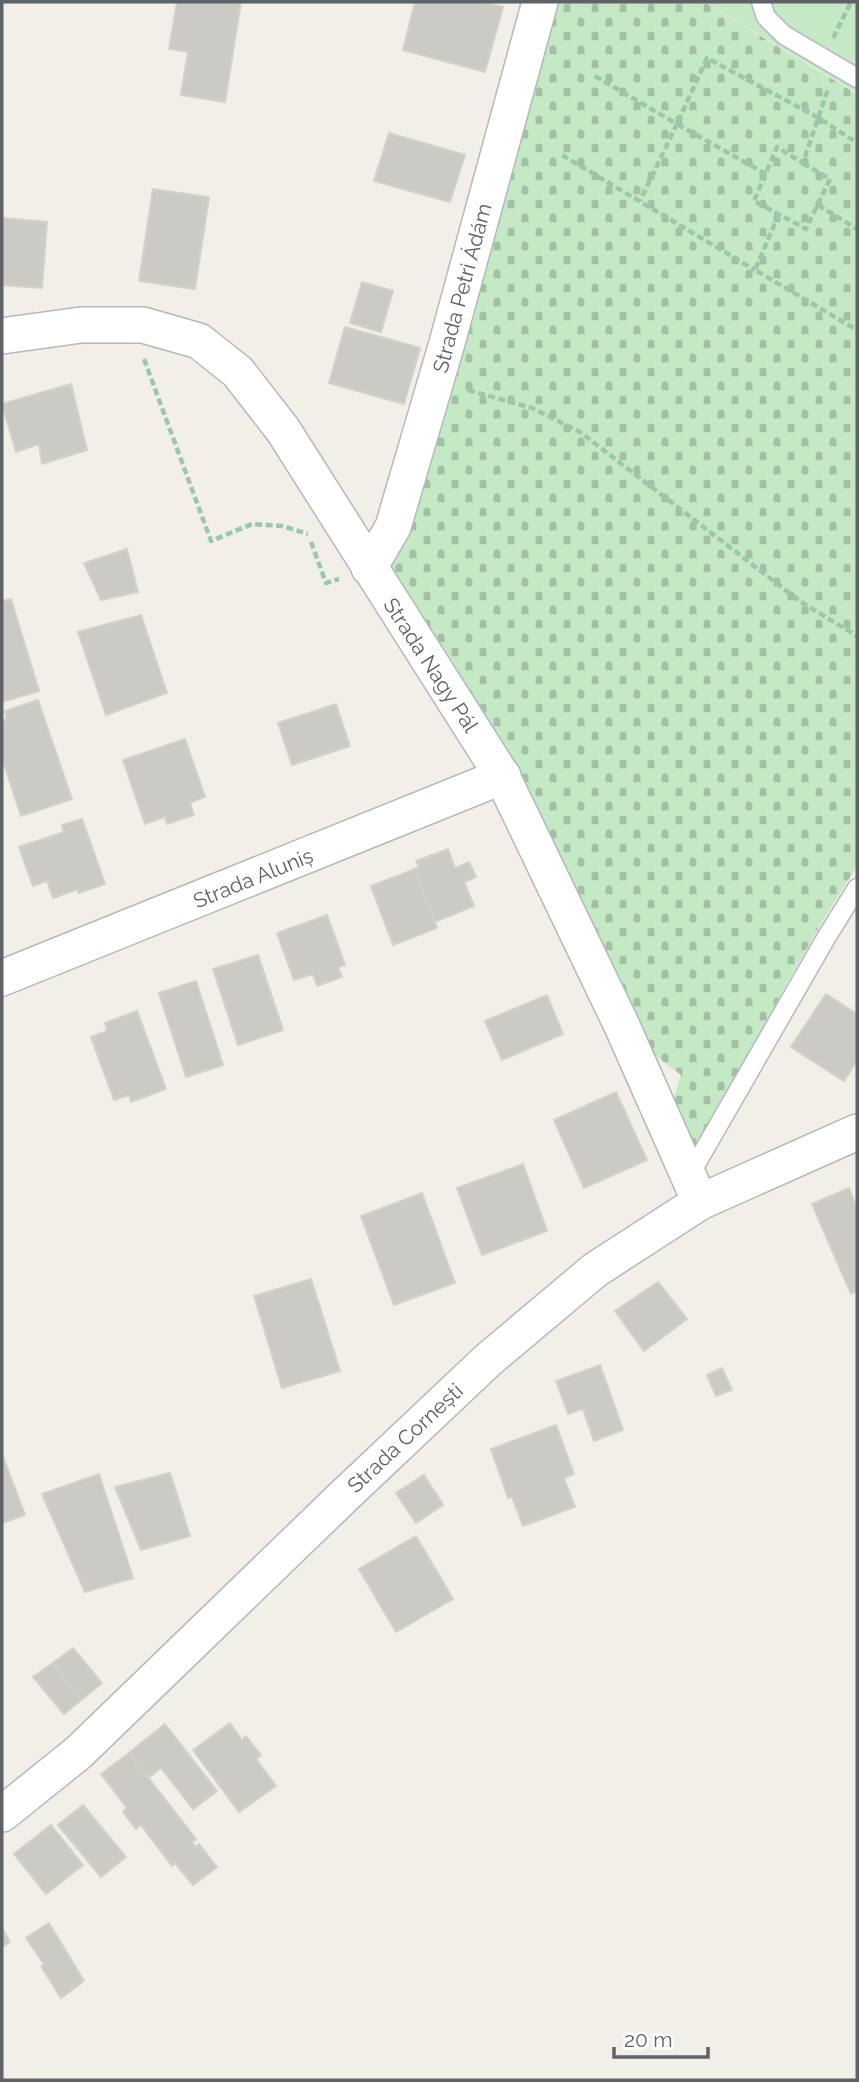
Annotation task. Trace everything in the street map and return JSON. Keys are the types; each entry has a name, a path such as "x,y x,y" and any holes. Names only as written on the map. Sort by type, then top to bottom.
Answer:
{"street":[{"name":"Strada Petri Ádám","path":"369,568 393,527 436,382 540,2"},
{"name":"Strada Nagy Pál","path":"2,336 81,325 143,325 199,341 238,372 283,430 503,776 616,1013 694,1190"},
{"name":"Strada Aluniș","path":"2,978 503,776"},
{"name":"Strada Cornești","path":"2,1814 78,1753 488,1360 694,1190 857,1132"}],"lane":[{"path":"761,2 766,17 784,35 857,78"},
{"path":"694,1190 826,938 857,887"}],"path":[{"path":"803,163 819,118 831,62 851,2"},
{"path":"640,201 707,58 819,118 857,143"},
{"path":"595,76 766,174"},
{"path":"777,147 803,163 830,178 806,229 754,201 777,147"},
{"path":"562,155 857,330"},
{"path":"818,205 857,229"},
{"path":"755,270 779,214"},
{"path":"131,325 211,541 252,524 282,526 309,534 326,583 369,568"},
{"path":"436,382 532,408 580,432 801,602 857,636"}],"green space":[{"path":"553,2 704,2 857,94 857,866 816,932 693,1152 671,1107 681,1075 644,1047 387,570"},
{"path":"705,2 857,2 857,93"}],"building":[{"path":"177,2 241,2 225,102 181,95 188,52 169,49"},
{"path":"415,2 482,2 503,7 485,72 403,50"},
{"path":"389,133 465,155 450,202 374,181"},
{"path":"153,189 209,197 195,289 139,281"},
{"path":"2,218 47,222 42,288 2,285"},
{"path":"362,282 393,291 381,332 350,323"},
{"path":"345,327 420,348 404,404 329,383"},
{"path":"71,384 87,450 42,464 39,444 16,452 2,404"},
{"path":"127,549 138,592 101,600 84,563"},
{"path":"11,599 39,691 2,702 2,601"},
{"path":"141,615 167,693 106,715 78,632"},
{"path":"38,700 72,799 21,816 2,758 2,721 7,719 5,711"},
{"path":"336,704 350,746 292,765 278,723"},
{"path":"185,739 205,797 190,803 194,815 167,824 165,817 145,824 123,760"},
{"path":"82,819 105,884 79,893 78,889 53,898 47,881 33,886 19,847 64,832 62,825"},
{"path":"448,849 455,868 469,862 476,877 464,882 474,906 435,922 415,869 419,867 416,861"},
{"path":"415,869 437,928 393,945 371,886"},
{"path":"327,915 345,965 338,967 342,977 317,986 313,974 294,980 277,933"},
{"path":"258,955 283,1030 238,1045 213,969"},
{"path":"196,981 223,1065 186,1077 159,993"},
{"path":"826,994 857,1014 857,1060 844,1081 791,1047"},
{"path":"547,995 563,1034 502,1060 485,1021"},
{"path":"137,1011 166,1089 131,1102 129,1095 114,1100 91,1037 107,1031 105,1023"},
{"path":"616,1092 647,1160 584,1188 554,1120"},
{"path":"523,1164 547,1231 482,1255 457,1188"},
{"path":"849,1188 857,1209 857,1291 851,1294 812,1204"},
{"path":"422,1193 455,1283 394,1305 361,1216"},
{"path":"311,1279 340,1371 282,1388 254,1296"},
{"path":"658,1282 687,1319 644,1351 615,1311"},
{"path":"600,1365 623,1430 594,1441 583,1409 568,1414 556,1381"},
{"path":"722,1368 732,1390 716,1396 707,1375"},
{"path":"556,1425 574,1474 564,1478 575,1507 523,1526 512,1497 508,1498 491,1449"},
{"path":"2,1454 25,1515 2,1523"},
{"path":"170,1473 190,1536 141,1550 115,1487"},
{"path":"99,1474 133,1578 85,1592 42,1494"},
{"path":"424,1475 443,1505 416,1523 396,1493"},
{"path":"416,1536 453,1599 396,1632 359,1569"},
{"path":"73,1648 102,1683 81,1700 53,1663"},
{"path":"53,1663 81,1700 64,1714 33,1677"},
{"path":"230,1723 242,1740 246,1736 261,1755 256,1759 276,1786 239,1812 193,1750"},
{"path":"165,1724 217,1791 193,1809 161,1768 148,1778 129,1753"},
{"path":"129,1753 196,1839 192,1842 196,1847 199,1844 217,1867 193,1885 175,1863 172,1866 141,1825 136,1829 123,1812 127,1808 101,1774"},
{"path":"83,1805 126,1857 101,1877 58,1825"},
{"path":"51,1825 83,1865 46,1894 14,1854"},
{"path":"49,1923 84,1981 61,1998 41,1966 44,1964 26,1938"},
{"path":"2,1928 10,1942 2,1947"}]}
